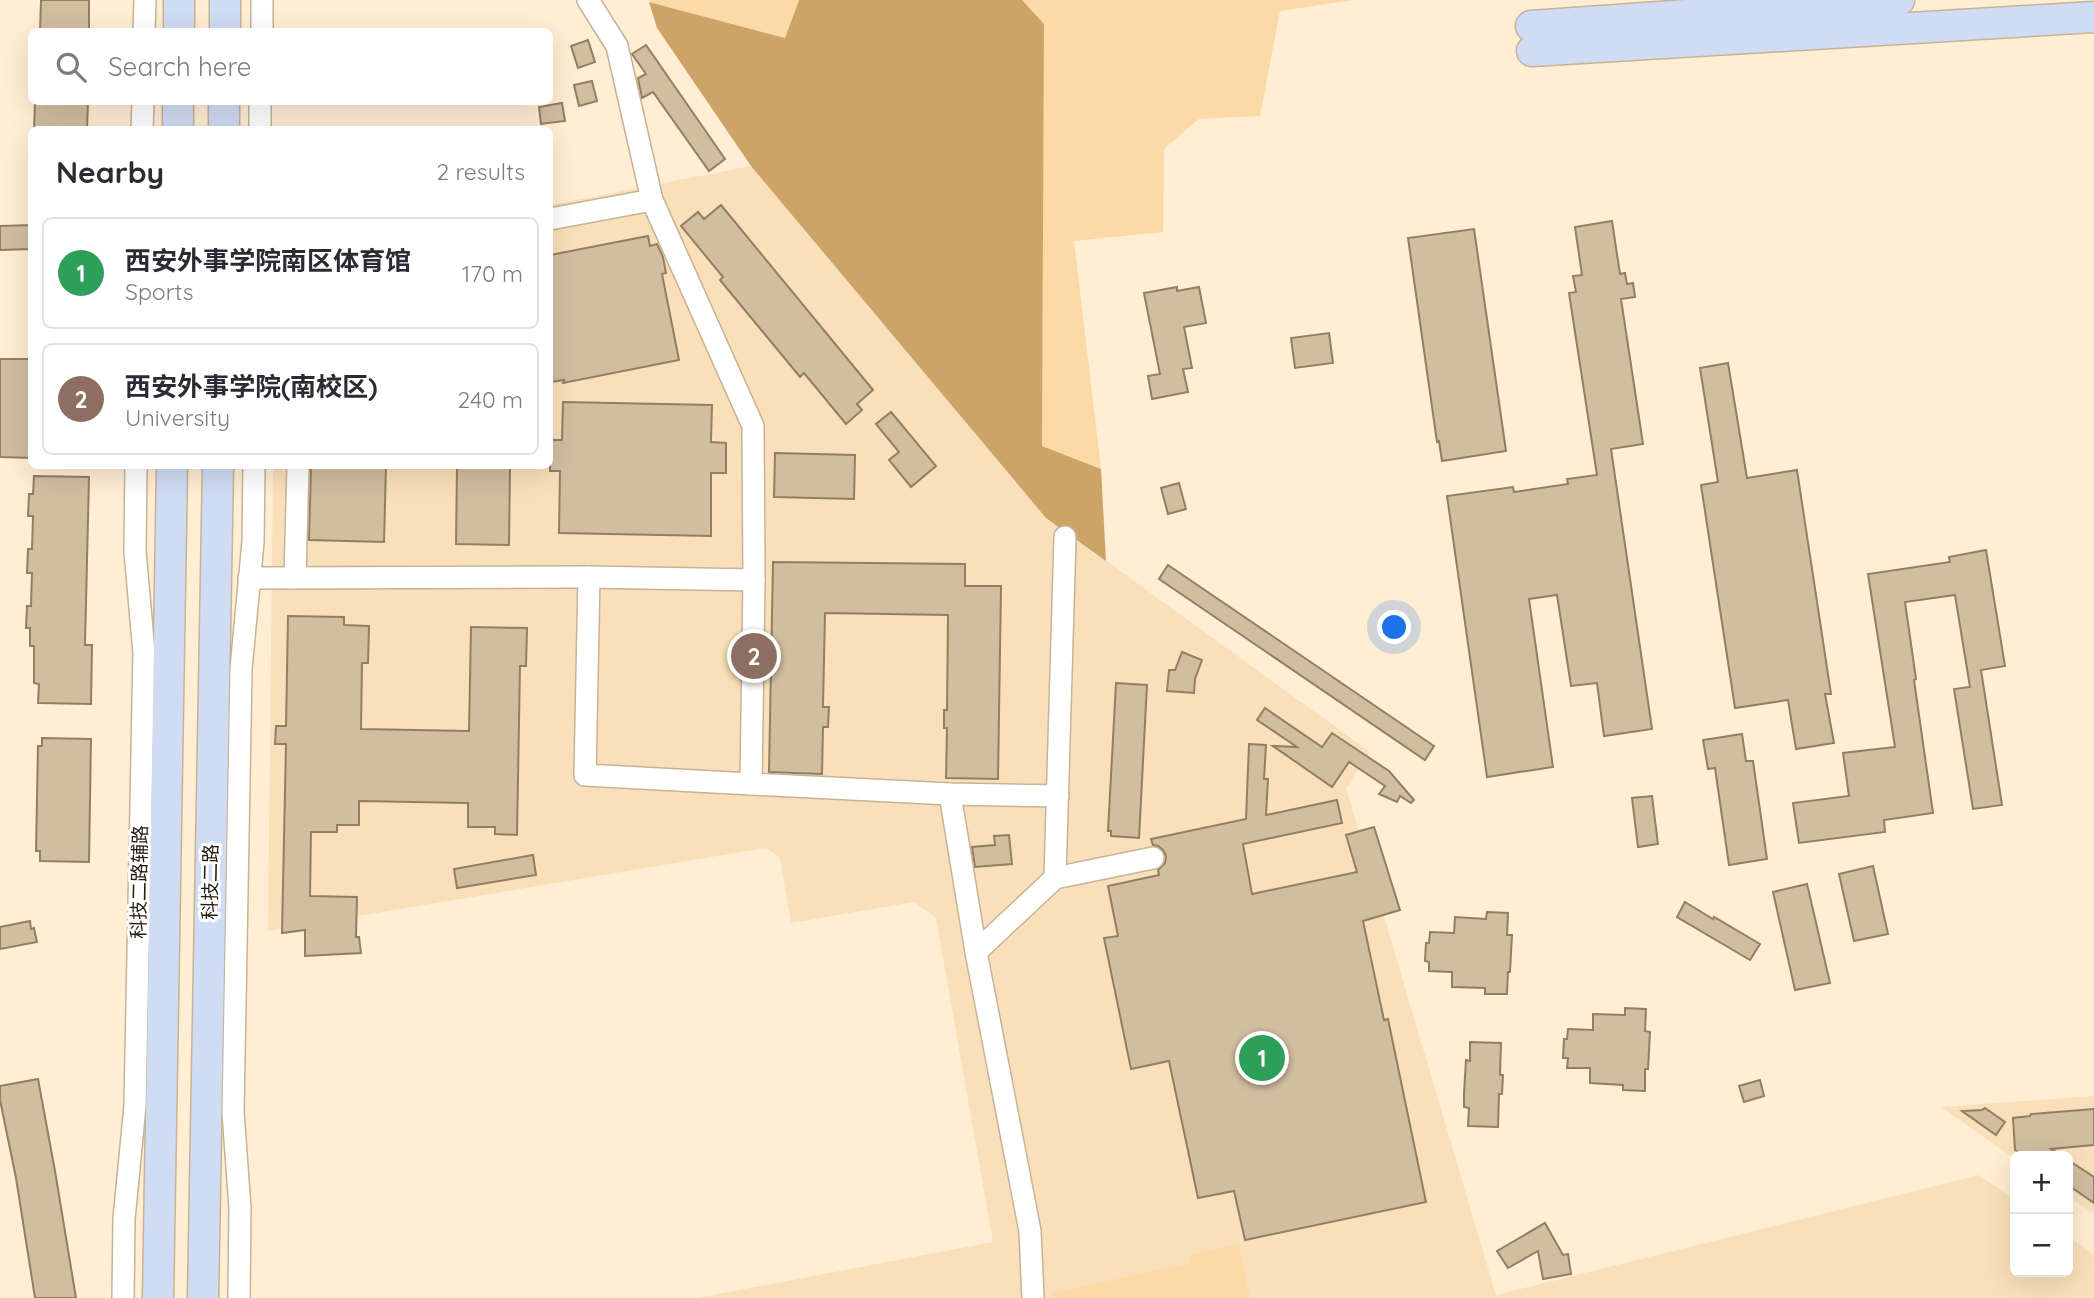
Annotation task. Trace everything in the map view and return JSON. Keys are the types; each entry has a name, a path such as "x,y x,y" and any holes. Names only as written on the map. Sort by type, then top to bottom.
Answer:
{"main road":[{"path":"179,0 179,28"},
{"path":"225,0 225,28"},
{"path":"1899,0 1532,39 2094,17"},
{"path":"178,105 178,126"},
{"path":"224,105 224,126"},
{"path":"158,1298 172,469"},
{"name":"科技二路","path":"203,1298 218,469"}],"street":[{"path":"144,28 145,0"},
{"path":"262,0 262,28"},
{"path":"588,0 617,46 652,200 753,426 751,784"},
{"path":"142,126 143,105"},
{"path":"260,105 260,126"},
{"path":"553,218 652,200"},
{"name":"科技二路辅路","path":"122,1298 124,1219 135,1105 143,667 135,551 136,469"},
{"path":"239,1298 240,1208 234,1098 242,669 253,542 254,469"},
{"path":"295,578 298,469"},
{"path":"1055,878 1065,537"},
{"path":"249,578 589,577 754,580"},
{"path":"589,577 585,775 950,794 1058,796"},
{"path":"950,794 976,952 1030,1231 1033,1298"},
{"path":"976,952 1055,878 1153,858"}],"shaded area":[{"path":"649,0 799,0 785,38"},
{"path":"799,0 1022,0 1044,24 1042,446 1101,469 1106,561 1046,518 751,166 657,28 649,2 785,38"},
{"path":"1022,0 1353,0 1280,11 1260,116 1199,119 1164,149 1163,232 1074,241 1101,469 1042,446 1044,24"},
{"path":"751,166 1046,517 1370,752 1346,788 1496,1295 1979,1175 2010,1197 2010,1277 2073,1277 2073,1240 2094,1255 2094,1298 697,1298 993,1242 936,918 914,902 791,923 780,858 766,848 268,931 273,469 553,469 553,204"},
{"path":"2094,1096 2094,1214 2073,1199 2073,1151 2010,1151 2010,1155 1941,1107"},
{"path":"1239,1244 1250,1298 1053,1298 1052,1293 1190,1263 1188,1255"}],"building":[{"path":"41,0 89,0 89,28 40,28"},
{"path":"588,40 595,62 578,68 571,46"},
{"path":"646,45 725,159 709,171 653,92 642,98 638,78 646,74 632,54"},
{"path":"592,81 597,101 579,106 574,85"},
{"path":"562,103 565,121 541,124 539,107"},
{"path":"35,105 88,105 87,126 34,126"},
{"path":"721,205 873,390 857,404 862,410 846,424 804,373 800,377 720,280 723,277 681,226 698,212 704,219"},
{"path":"1612,221 1620,274 1625,273 1627,284 1633,283 1635,297 1621,299 1643,444 1611,449 1652,729 1604,736 1597,683 1571,686 1557,595 1529,599 1553,767 1487,777 1447,496 1513,487 1514,492 1568,484 1567,479 1597,475 1569,293 1576,292 1573,276 1582,275 1575,227"},
{"path":"28,225 28,249 0,250 0,226"},
{"path":"1474,229 1506,451 1442,461 1408,238"},
{"path":"648,236 650,246 657,244 663,257 666,273 662,274 679,360 563,383 564,380 553,382 553,254"},
{"path":"1177,287 1177,291 1199,287 1206,323 1184,327 1192,368 1183,369 1188,392 1152,399 1148,376 1160,374 1144,293"},
{"path":"1329,333 1333,363 1295,368 1291,338"},
{"path":"0,359 28,359 28,458 0,457"},
{"path":"1728,363 1747,478 1797,470 1831,694 1825,694 1834,743 1796,749 1788,700 1735,708 1701,485 1718,482 1700,368"},
{"path":"563,402 712,405 711,442 726,443 726,473 711,473 711,536 559,533 560,471 550,469 553,469 553,440 562,440"},
{"path":"891,412 936,466 911,487 889,460 899,452 876,424"},
{"path":"775,453 855,455 854,499 774,497"},
{"path":"311,469 386,469 384,542 309,540"},
{"path":"457,469 510,469 509,545 456,544"},
{"path":"34,476 89,477 85,645 92,645 91,704 38,703 39,684 34,683 34,646 30,646 30,628 26,628 27,606 31,606 32,573 27,573 28,549 32,549 33,516 28,516 29,494 33,494"},
{"path":"1179,483 1186,509 1168,514 1161,488"},
{"path":"1986,550 2005,666 1981,670 2002,805 1973,809 1954,689 1970,687 1955,595 1905,602 1933,813 1884,820 1885,832 1799,843 1793,803 1849,796 1843,753 1895,747 1868,574 1950,562 1949,557"},
{"path":"773,562 965,564 965,586 1001,586 998,779 946,778 947,728 944,728 944,710 947,710 948,615 825,613 823,707 829,707 828,727 823,727 822,774 769,772"},
{"path":"1168,565 1434,746 1425,760 1159,579"},
{"path":"288,616 344,617 344,625 369,626 368,663 362,663 361,729 469,731 471,627 527,628 526,666 520,666 517,835 495,834 495,827 468,827 468,803 359,801 359,825 337,825 337,832 311,832 310,896 357,897 356,937 359,937 361,953 305,956 305,930 282,933 286,744 275,744 276,726 286,726"},
{"path":"1182,652 1202,660 1195,679 1194,693 1167,691 1169,670 1175,670"},
{"path":"1116,683 1147,685 1139,838 1111,836 1111,831 1108,831"},
{"path":"1265,708 1322,747 1332,733 1389,771 1414,800 1411,803 1400,796 1397,802 1379,794 1385,786 1349,762 1332,787 1273,746 1297,747 1257,720"},
{"path":"1742,734 1746,761 1753,761 1767,859 1729,865 1715,768 1708,769 1703,740"},
{"path":"42,738 91,739 89,862 40,861 40,851 36,851 38,746 42,746"},
{"path":"1249,744 1266,745 1266,815 1337,800 1342,823 1243,844 1252,894 1357,872 1346,835 1374,827 1400,910 1363,921 1384,1020 1388,1019 1426,1202 1245,1240 1234,1191 1198,1198 1169,1061 1131,1069 1104,938 1118,936 1108,886 1159,875 1158,870 1165,863 1163,850 1153,845 1151,839 1246,819"},
{"path":"1652,796 1658,844 1638,847 1632,798"},
{"path":"1009,835 1012,864 975,867 972,847 995,845 994,836"},
{"path":"533,855 536,875 457,888 454,869"},
{"path":"1873,866 1888,934 1854,941 1839,874"},
{"path":"1807,884 1830,983 1795,990 1773,892"},
{"path":"1685,902 1760,944 1750,960 1677,917"},
{"path":"1487,912 1508,913 1507,935 1512,935 1507,994 1485,994 1485,988 1452,987 1452,972 1429,971 1429,962 1425,961 1430,932 1454,933 1455,917 1486,919"},
{"path":"30,921 37,942 0,949 0,927"},
{"path":"1625,1008 1646,1009 1645,1031 1650,1032 1645,1091 1623,1090 1623,1085 1590,1083 1590,1068 1567,1068 1568,1058 1563,1058 1564,1039 1567,1039 1568,1029 1593,1030 1593,1014 1625,1015"},
{"path":"1470,1042 1501,1043 1500,1075 1503,1075 1502,1094 1499,1094 1498,1127 1468,1126 1469,1108 1464,1107 1464,1093 1466,1060 1470,1061"},
{"path":"38,1079 76,1298 35,1298 16,1178 0,1100 0,1086"},
{"path":"1760,1080 1764,1096 1744,1102 1739,1086"},
{"path":"1985,1108 2005,1122 1996,1135 1962,1111"},
{"path":"2094,1109 2094,1145 2051,1149 2054,1151 2017,1151 2013,1118"},
{"path":"2073,1163 2094,1177 2094,1203 2073,1188"},
{"path":"1545,1223 1563,1255 1568,1254 1571,1274 1543,1279 1538,1251 1508,1268 1497,1251"}],"place":[{"name":"西安外事学院(南校区)","path":"754,656"},
{"name":"西安外事学院南区体育馆","path":"1262,1058"}]}
